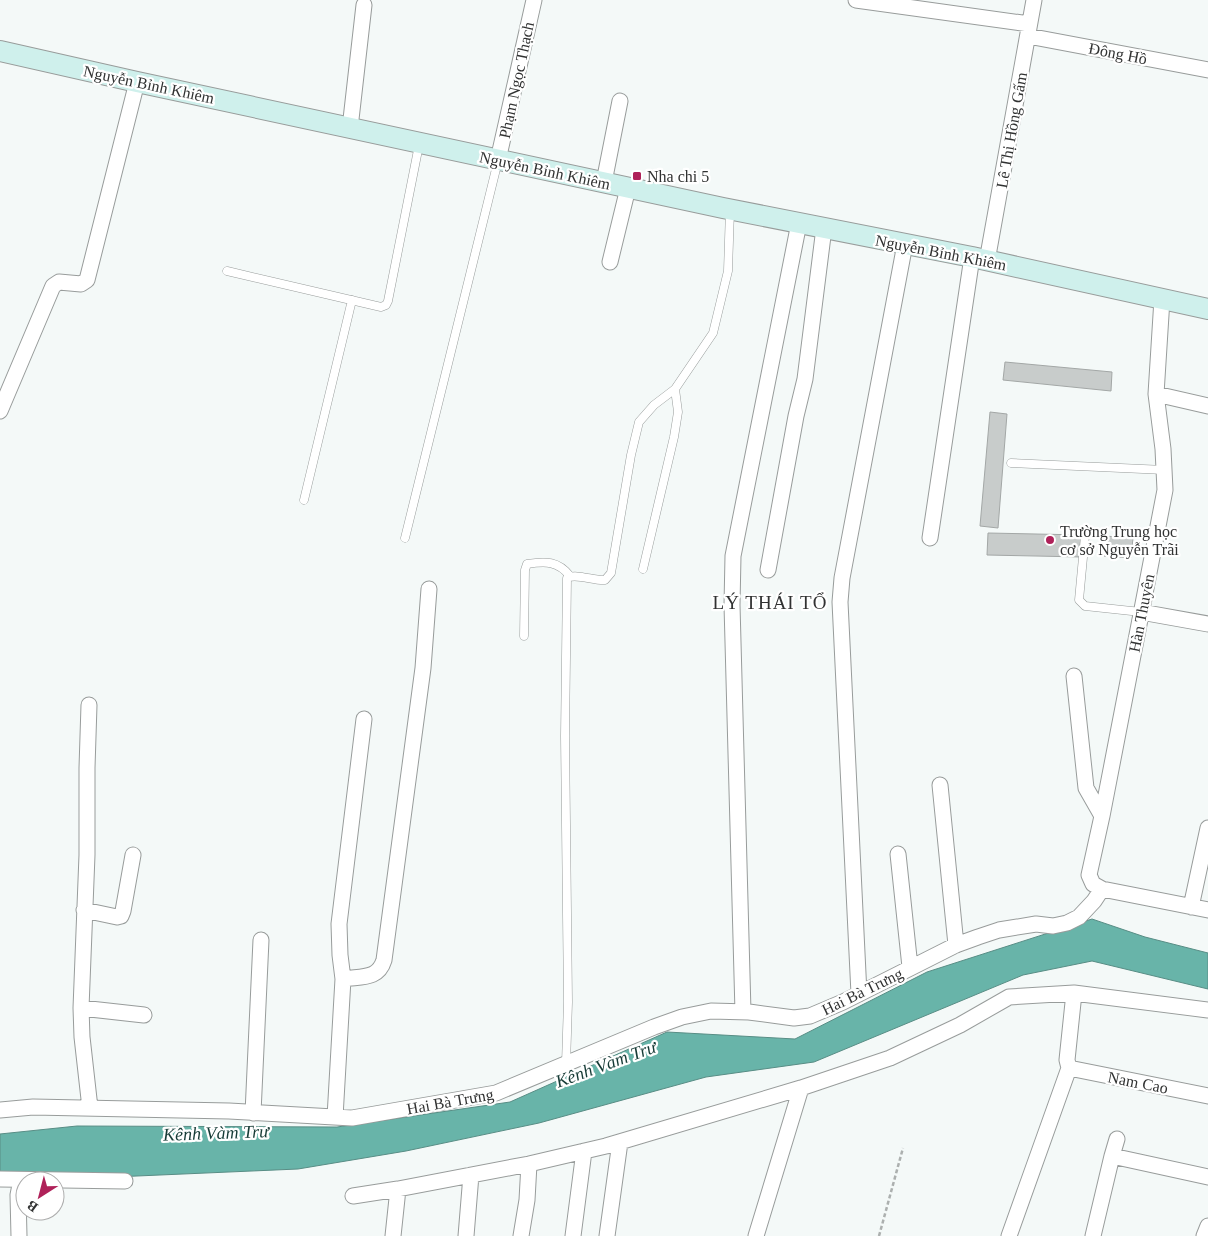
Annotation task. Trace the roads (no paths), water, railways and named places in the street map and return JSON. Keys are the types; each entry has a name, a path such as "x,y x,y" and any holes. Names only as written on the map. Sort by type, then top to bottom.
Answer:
{"main road":[{"name":"Nguyễn Bỉnh Khiêm","path":"0,51 628,188 979,259 1208,308"}],"street":[{"name":"Phạm Ngọc Thạch","path":"498,160 534,0"},
{"name":"Đông Hồ","path":"856,0 1028,30 1208,70"},
{"name":"Lê Thị Hồng Gấm","path":"930,538 979,259 1034,0"},
{"path":"350,128 364,5"},
{"path":"0,411 53,286 59,282 81,284 87,280 137,82"},
{"path":"604,182 620,100"},
{"path":"610,262 628,188"},
{"path":"743,1012 732,605 733,556 799,223"},
{"path":"768,570 796,416 805,379 824,228"},
{"path":"859,994 840,623 841,586 905,244"},
{"name":"Hàn Thuyên","path":"1102,889 1093,884 1089,876 1165,490 1165,470 1156,394 1162,299"},
{"path":"1156,394 1208,406"},
{"path":"343,979 374,975 381,970 384,960 422,668 428,589"},
{"path":"1140,612 1208,624"},
{"path":"1074,676 1086,788 1102,816"},
{"path":"89,705 87,855 81,1008 82,1037 90,1108"},
{"path":"335,1117 343,979 339,924 364,719"},
{"path":"940,785 956,945"},
{"path":"1191,906 1208,828"},
{"path":"898,854 910,967"},
{"path":"84,910 117,917 121,916 133,855"},
{"path":"1102,889 1208,910"},
{"name":"Hai Bà Trưng","path":"0,1110 33,1107 90,1108 352,1118 496,1093 654,1027 682,1018 711,1011 743,1012 794,1018 810,1016 859,994 956,945 999,930 1036,924 1053,926 1067,923 1078,916 1094,901 1102,889"},
{"path":"253,1113 261,940"},
{"path":"1009,1236 1069,1068 1067,1060 1074,993"},
{"path":"353,1196 529,1164 584,1151 801,1088 890,1058 960,1025 1009,998 1074,993 1208,1010"},
{"path":"81,1008 144,1015"},
{"name":"Nam Cao","path":"1069,1068 1208,1096"},
{"path":"756,1236 801,1088"},
{"path":"1093,1236 1117,1139"},
{"path":"607,1236 620,1142"},
{"path":"573,1236 584,1151"},
{"path":"1112,1156 1208,1177"},
{"path":"521,1236 527,1200 529,1164"},
{"path":"466,1236 471,1175"},
{"path":"0,1178 15,1179"},
{"path":"65,1180 125,1181"},
{"path":"393,1236 398,1189"},
{"path":"19,1221 19,1236"},
{"path":"1204,1236 1208,1226"}],"lane":[{"path":"226,271 381,307 386,305 419,143"},
{"path":"405,538 498,160"},
{"path":"524,636 525,570 527,564 551,563 562,567 570,576 605,580 611,573 631,455 639,422 654,405 675,389 714,333 728,272 730,209"},
{"path":"304,500 352,300"},
{"path":"643,569 674,437 678,412 675,389"},
{"path":"1011,463 1165,470"},
{"path":"1086,536 1079,600 1085,606 1140,612"},
{"path":"566,1064 568,913 565,736 567,578 570,576"}],"water":[{"name":"Kênh Vàm Trư","path":"1092,919 1145,937 1208,953 1208,989 1092,961 1023,975 814,1062 706,1077 539,1123 406,1151 298,1169 114,1177 65,1176 65,1171 15,1171 15,1174 0,1174 0,1134 77,1126 337,1127 510,1102 667,1032 795,1039 927,972"}],"place":[{"name":"Nha chi 5","path":"637,176"},
{"name":"Trường Trung học cơ sở Nguyễn Trãi","path":"1050,540"}],"district":[{"name":"LÝ THÁI TỔ","path":"770,602"}]}
